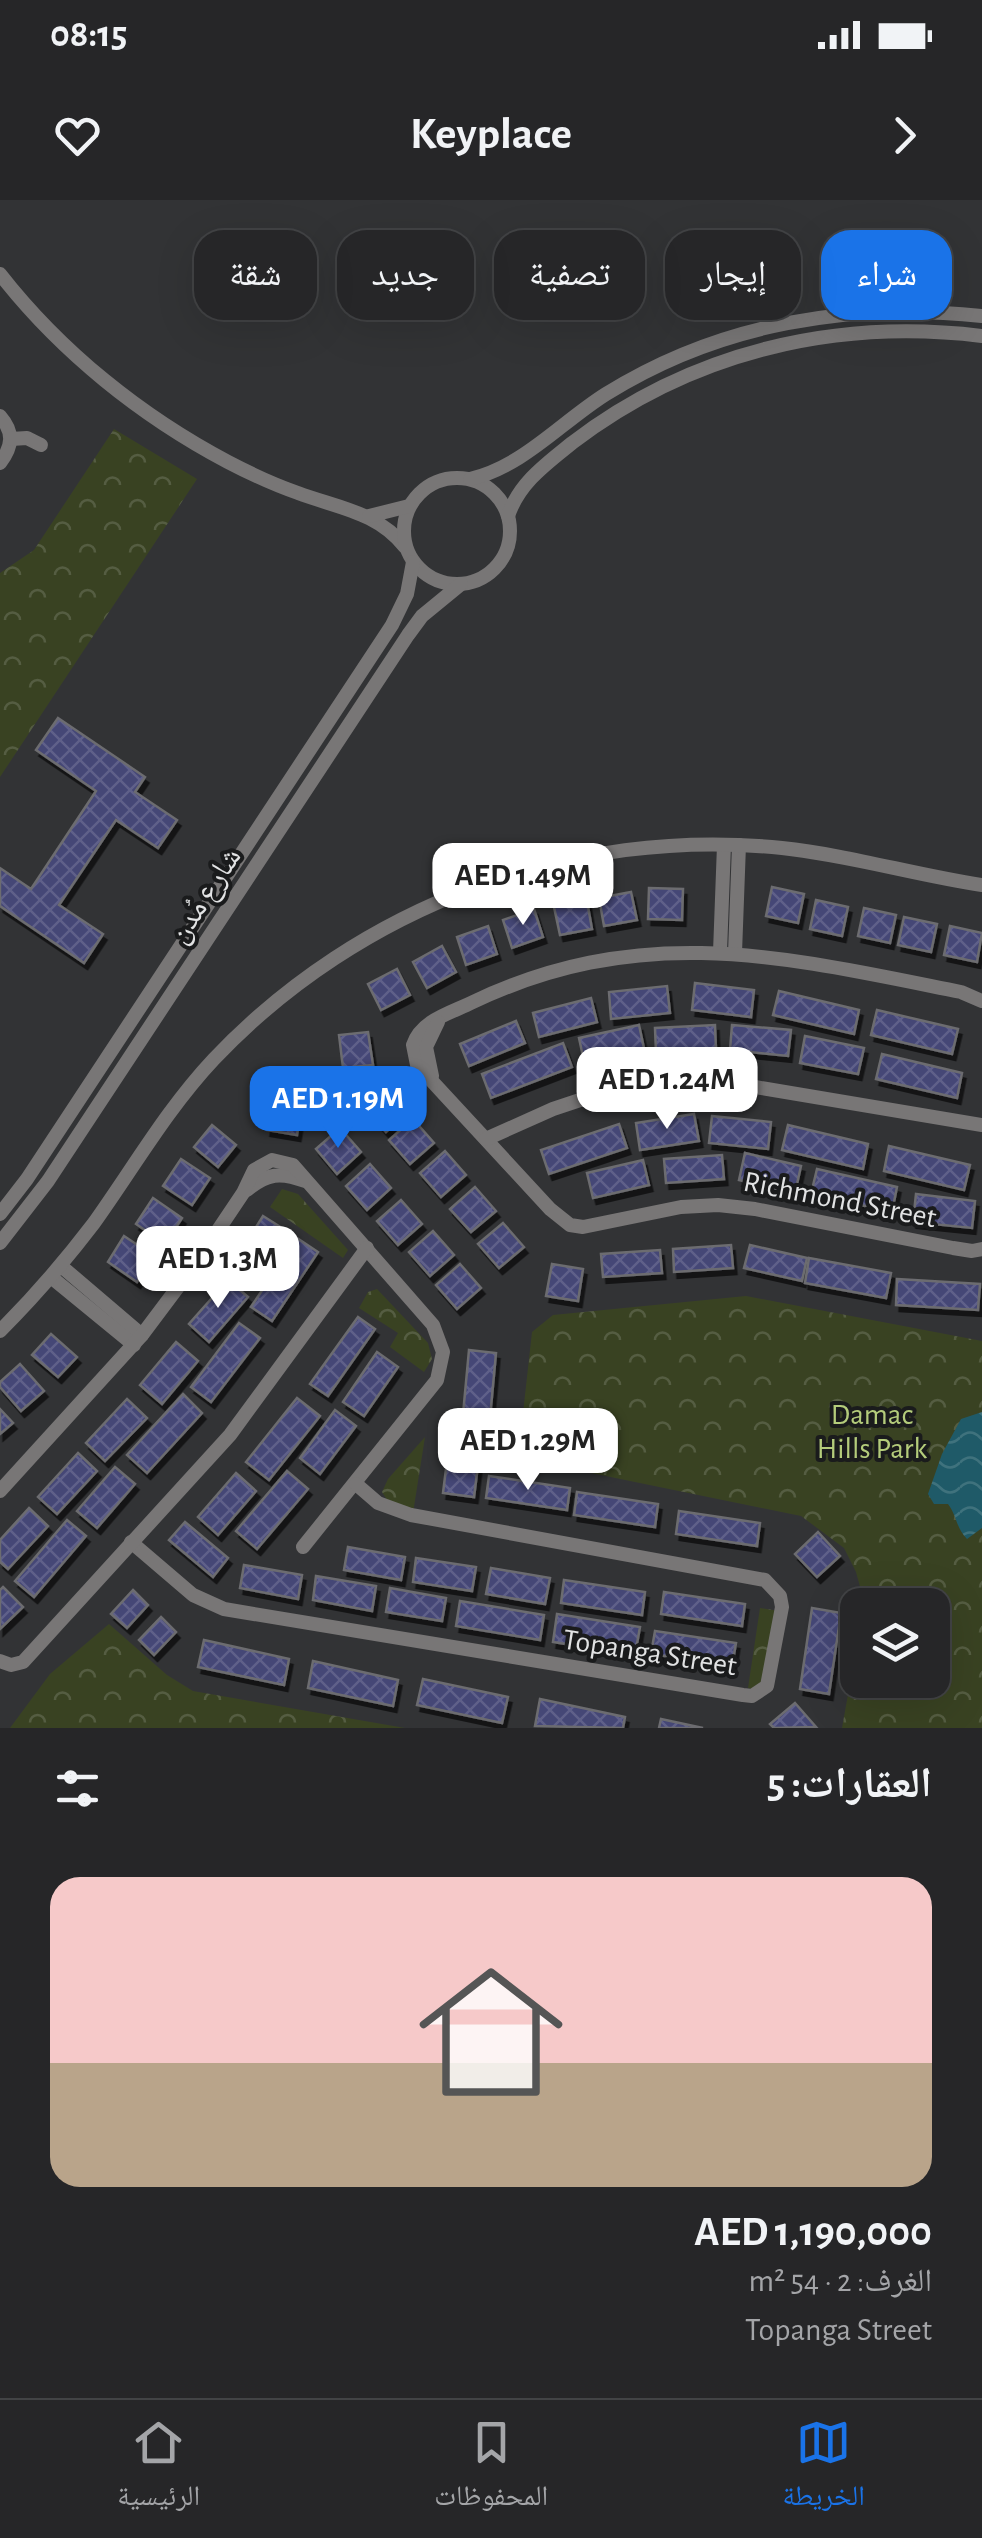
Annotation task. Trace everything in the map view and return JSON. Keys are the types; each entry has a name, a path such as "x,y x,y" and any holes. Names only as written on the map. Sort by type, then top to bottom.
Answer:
{"street":[{"path":"0,274 79,358 166,426 230,464 298,494 369,516 406,547"},
{"path":"470,479 508,466 631,380 689,352 740,334 861,312 982,316"},
{"path":"508,516 526,483 591,429 651,392 726,360 815,336 860,331 982,336"},
{"path":"0,416 9,427 11,439 9,451 0,462"},
{"path":"11,439 27,438 40,445"},
{"path":"452,477 470,479 487,487 500,500 508,516 509,542 504,557 479,580 443,583 426,575 413,562 406,547 403,526 408,506 435,482 452,477"},
{"path":"369,516 408,506"},
{"name":"شارع مُدن","path":"0,1214 38,1163 379,645 407,594 413,562"},
{"name":"شارع مُدن","path":"0,1243 48,1181 408,635 431,607 461,584"},
{"path":"0,1331 56,1271 176,1102 214,1058 286,994 348,949 449,896 558,861 670,844 784,848 982,885"},
{"path":"728,952 732,845"},
{"name":"Richmond Street","path":"982,1000 961,992 804,960 728,952 662,953 548,973 494,992 422,1028 413,1046 418,1065 559,1219 570,1225 583,1227 681,1207 718,1206 755,1209 972,1252 982,1249"},
{"name":"Richmond Street","path":"961,992 982,992"},
{"path":"486,1139 592,1096 673,1082 754,1086 982,1125"},
{"path":"0,1490 138,1340 196,1264 243,1193 272,1174 291,1176 308,1182 367,1248 433,1325 443,1352 437,1380 303,1547"},
{"path":"0,1657 37,1647 230,1435 367,1248"},
{"path":"56,1271 138,1340"},
{"name":"Topanga Street","path":"130,1542 193,1595 224,1609 743,1696 752,1696 767,1686 782,1608 780,1596 765,1580 412,1515 378,1503 356,1484"}],"green space":[{"path":"114,429 197,479 0,777 0,573 34,550"},
{"path":"282,1189 298,1194 348,1250 343,1258 270,1207"},
{"path":"377,1289 428,1343 432,1359 424,1372 390,1347 398,1333 359,1308 368,1292"},
{"name":"Damac Hills Park","path":"746,1296 982,1341 982,1728 842,1728 847,1698 950,1698 950,1588 860,1588 844,1548 801,1516 518,1458 532,1332 553,1315"},
{"path":"425,1437 413,1513 391,1506 382,1492 388,1479"},
{"path":"760,1608 779,1611 766,1691 748,1688"},
{"path":"109,1624 167,1675 193,1691 405,1728 10,1728 50,1674"}],"water":[{"path":"982,1412 982,1528 967,1539 948,1504 934,1504 928,1494 942,1454 961,1419"}],"building":[{"path":"58,718 145,777 135,792 177,820 158,848 116,820 59,905 103,934 84,963 0,906 0,868 31,889 96,791 36,750"},
{"path":"772,887 804,894 798,923 766,916"},
{"path":"649,888 683,889 682,920 648,919"},
{"path":"631,892 637,920 604,926 599,898"},
{"path":"816,900 848,907 842,936 810,929"},
{"path":"587,901 592,929 560,935 554,907"},
{"path":"864,908 896,915 890,943 858,936"},
{"path":"534,909 543,937 512,948 503,920"},
{"path":"904,917 937,924 931,952 898,945"},
{"path":"488,926 497,954 466,965 457,937"},
{"path":"950,926 982,933 977,962 944,955"},
{"path":"442,946 456,972 427,988 413,962"},
{"path":"397,969 410,995 381,1010 368,984"},
{"path":"695,983 754,990 751,1017 692,1010"},
{"path":"667,986 670,1013 611,1019 609,992"},
{"path":"779,991 859,1010 854,1034 773,1015"},
{"path":"591,998 597,1022 539,1037 533,1013"},
{"path":"877,1010 958,1029 952,1054 871,1035"},
{"path":"516,1021 525,1043 469,1066 460,1044"},
{"path":"639,1025 645,1053 585,1066 579,1038"},
{"path":"715,1025 716,1050 656,1053 655,1028"},
{"path":"732,1025 791,1030 788,1056 730,1050"},
{"path":"368,1032 373,1065 343,1068 339,1035"},
{"path":"805,1036 864,1048 858,1074 800,1063"},
{"path":"563,1043 572,1067 491,1098 482,1074"},
{"path":"882,1054 962,1073 957,1098 876,1079"},
{"path":"389,1087 410,1111 386,1132 365,1108"},
{"path":"272,1099 302,1103 297,1135 267,1130"},
{"path":"694,1114 699,1141 640,1150 636,1123"},
{"path":"712,1116 771,1122 768,1149 709,1143"},
{"path":"413,1119 434,1143 410,1164 389,1140"},
{"path":"619,1124 627,1148 549,1174 541,1150"},
{"path":"212,1125 236,1145 218,1167 194,1147"},
{"path":"788,1125 868,1144 863,1169 782,1150"},
{"path":"340,1128 361,1152 337,1174 316,1149"},
{"path":"889,1146 970,1165 964,1190 884,1171"},
{"path":"445,1151 466,1175 441,1197 420,1173"},
{"path":"745,1153 801,1166 795,1193 739,1180"},
{"path":"722,1155 724,1179 666,1183 664,1159"},
{"path":"181,1159 210,1178 192,1205 163,1186"},
{"path":"643,1160 649,1185 593,1198 587,1173"},
{"path":"370,1164 391,1188 367,1210 346,1186"},
{"path":"817,1169 897,1187 892,1212 811,1194"},
{"path":"475,1187 496,1211 471,1232 450,1209"},
{"path":"916,1194 975,1201 972,1228 913,1222"},
{"path":"153,1198 182,1218 165,1244 136,1224"},
{"path":"401,1200 422,1224 398,1245 377,1221"},
{"path":"263,1216 285,1230 254,1281 231,1267"},
{"path":"503,1223 524,1247 499,1268 478,1244"},
{"path":"433,1231 454,1255 430,1276 409,1252"},
{"path":"124,1236 154,1256 137,1282 108,1262"},
{"path":"297,1238 318,1252 272,1321 251,1307"},
{"path":"731,1245 733,1268 674,1272 673,1249"},
{"path":"750,1245 807,1258 802,1281 744,1268"},
{"path":"660,1250 662,1273 603,1277 601,1254"},
{"path":"809,1258 891,1273 886,1298 805,1283"},
{"path":"460,1264 481,1288 457,1309 436,1285"},
{"path":"552,1264 583,1269 578,1301 546,1296"},
{"path":"897,1279 980,1284 978,1310 896,1305"},
{"path":"228,1280 248,1297 209,1342 189,1324"},
{"path":"358,1317 375,1329 328,1396 310,1384"},
{"path":"239,1323 260,1338 211,1402 191,1387"},
{"path":"51,1334 77,1357 58,1377 32,1355"},
{"path":"176,1342 198,1361 162,1404 140,1385"},
{"path":"469,1350 496,1353 488,1439 461,1436"},
{"path":"377,1352 398,1367 364,1416 343,1402"},
{"path":"20,1364 44,1391 21,1411 0,1387 0,1382"},
{"path":"183,1394 202,1413 147,1473 127,1455"},
{"path":"297,1398 320,1416 269,1480 246,1462"},
{"path":"127,1399 147,1418 105,1461 86,1443"},
{"path":"0,1409 13,1423 0,1434"},
{"path":"335,1410 356,1426 320,1474 300,1458"},
{"path":"78,1453 97,1471 57,1514 38,1497"},
{"path":"447,1461 478,1465 474,1497 443,1493"},
{"path":"115,1467 135,1484 97,1528 77,1511"},
{"path":"287,1471 308,1489 257,1549 236,1531"},
{"path":"236,1473 256,1491 218,1535 198,1517"},
{"path":"489,1476 570,1488 567,1510 486,1498"},
{"path":"577,1492 658,1504 655,1527 574,1515"},
{"path":"29,1508 48,1526 8,1569 0,1562 0,1540"},
{"path":"679,1511 760,1523 757,1546 676,1534"},
{"path":"67,1520 86,1536 34,1597 15,1581"},
{"path":"185,1522 228,1558 213,1577 169,1540"},
{"path":"818,1532 840,1556 817,1577 795,1554"},
{"path":"348,1547 405,1557 401,1580 344,1570"},
{"path":"416,1558 476,1567 472,1591 413,1582"},
{"path":"244,1565 302,1575 298,1599 240,1588"},
{"path":"491,1568 550,1578 545,1604 486,1594"},
{"path":"316,1576 376,1586 372,1611 313,1600"},
{"path":"564,1580 645,1592 642,1615 561,1603"},
{"path":"3,1587 23,1607 0,1629 0,1590"},
{"path":"390,1588 446,1598 442,1621 386,1612"},
{"path":"133,1590 148,1605 127,1628 111,1614"},
{"path":"664,1592 745,1604 742,1626 661,1614"},
{"path":"460,1601 544,1615 540,1640 456,1626"},
{"path":"812,1608 840,1613 829,1694 800,1689"},
{"path":"557,1614 640,1627 635,1655 553,1642"},
{"path":"161,1617 176,1632 154,1655 139,1640"},
{"path":"655,1631 736,1643 732,1666 651,1654"},
{"path":"204,1640 289,1659 284,1685 198,1667"},
{"path":"313,1661 398,1680 393,1706 308,1688"},
{"path":"423,1679 508,1697 502,1723 417,1705"},
{"path":"540,1699 625,1717 623,1728 535,1726"},
{"path":"795,1703 816,1727 774,1728 770,1724"},
{"path":"661,1719 703,1728 659,1728"}]}
